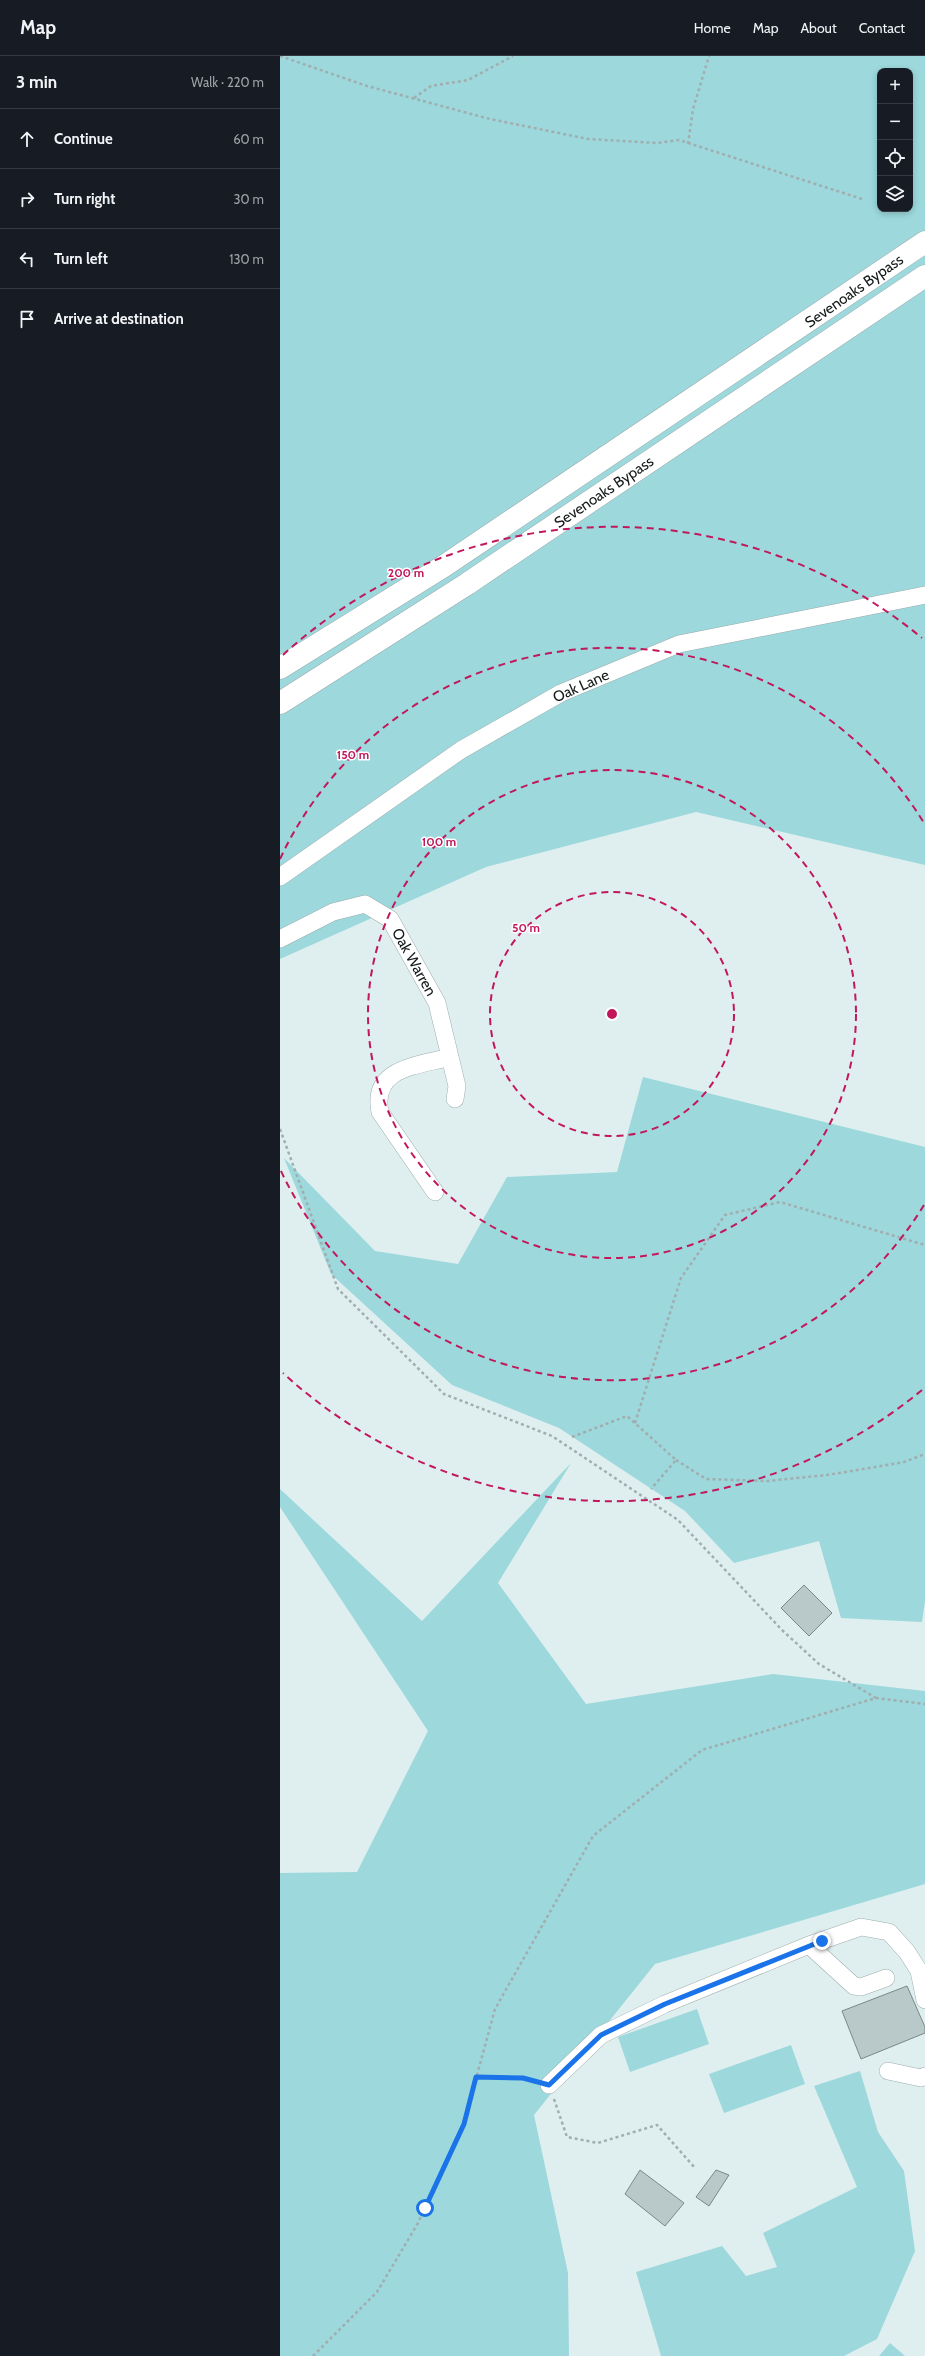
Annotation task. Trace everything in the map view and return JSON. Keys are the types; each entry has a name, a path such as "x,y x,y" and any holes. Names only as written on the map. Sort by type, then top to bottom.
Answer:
{"highway":[{"name":"Sevenoaks Bypass","path":"280,668 444,566 925,242"},
{"name":"Sevenoaks Bypass","path":"280,703 467,584 925,276"}],"street":[{"name":"Oak Lane","path":"280,877 461,750 561,694 679,644 925,595"},
{"name":"Oak Warren","path":"280,939 333,912 365,904 390,920 437,1004 457,1086 455,1099"},
{"path":"435,1192 380,1112 377,1099 387,1079 397,1072 450,1057"},
{"path":"549,2085 601,2035 665,2004 809,1945 861,1927 889,1932 908,1952 919,1971 925,2000"},
{"path":"809,1945 854,1986 862,1987 886,1978"},
{"path":"888,2071 921,2078 925,2076"}],"path":[{"path":"280,56 367,86 490,119 588,139 657,143 679,140 862,199"},
{"path":"414,98 431,86 468,80 513,56"},
{"path":"688,144 694,109 709,56"},
{"path":"280,1129 338,1289 444,1394 552,1436 678,1520 782,1630 819,1664 876,1698"},
{"path":"635,1423 681,1278 725,1215 780,1202 925,1245"},
{"path":"572,1436 627,1416 676,1460 706,1479 767,1481 835,1474 904,1462 925,1454"},
{"path":"651,1489 676,1460"},
{"path":"313,2356 377,2292 418,2223 464,2124 495,2009 593,1836 702,1750 876,1698 925,1704"},
{"path":"476,2077 523,2078 549,2085 567,2137 598,2143 657,2125 695,2168"}],"shaded area":[{"path":"280,56 925,56 925,865 696,812 486,867 280,959"},
{"path":"643,1077 925,1147 925,1601 922,1622 841,1618 819,1541 734,1563 685,1511 559,1428 452,1385 331,1274 284,1158 375,1251 458,1264 507,1177 617,1172"},
{"path":"571,1463 498,1583 586,1704 773,1674 925,1691 925,1884 655,1964 534,2115 568,2273 569,2356 280,2356 280,1873 357,1872 428,1731 280,1507 280,1489 422,1621"},
{"path":"697,2009 709,2044 630,2072 618,2037"},
{"path":"791,2045 805,2084 724,2113 709,2074"},
{"path":"860,2071 878,2132 904,2171 915,2251 877,2339 844,2356 661,2356 636,2272 722,2246 746,2276 777,2267 763,2233 857,2187 814,2086"},
{"path":"890,2343 905,2356 879,2356"}],"building":[{"path":"804,1585 832,1613 809,1636 781,1608"},
{"path":"907,1986 925,2027 925,2033 861,2059 842,2011"},
{"path":"640,2170 684,2203 665,2226 625,2194"},
{"path":"716,2170 729,2175 709,2206 696,2197"}],"route":[{"path":"425,2208 464,2124 476,2077 523,2078 549,2085 601,2035 665,2004 822,1941"}]}
